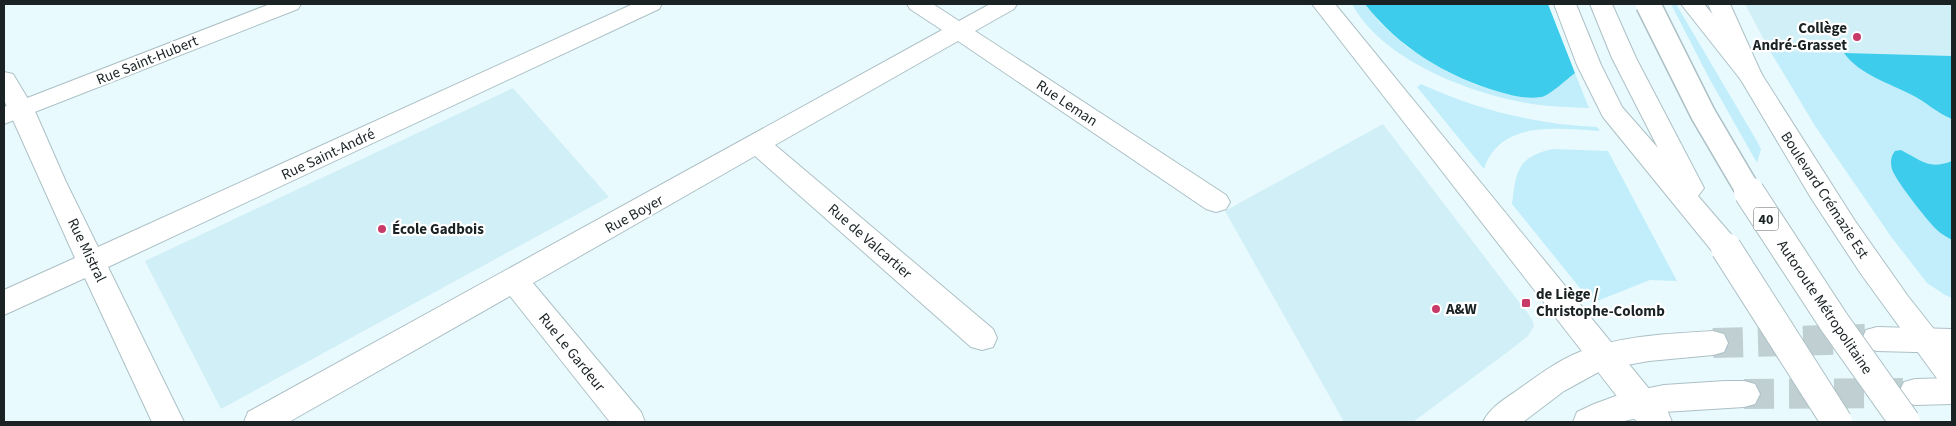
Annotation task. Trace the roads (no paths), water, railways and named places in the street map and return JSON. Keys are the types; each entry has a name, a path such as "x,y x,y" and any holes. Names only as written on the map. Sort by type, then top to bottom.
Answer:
{"main road":[{"name":"Rue Saint-Hubert","path":"13,113 290,4"},
{"name":"Rue Saint-André","path":"4,303 651,4"},
{"name":"Rue Leman","path":"918,4 1216,202"},
{"name":"Rue Boyer","path":"260,422 1006,4"},
{"path":"1323,4 1649,413"},
{"path":"1565,4 1582,50 1612,111 1726,248"},
{"path":"1601,4 1647,103 1726,248 1837,422"},
{"name":"Autoroute Métropolitaine","path":"1648,4 1680,69 1732,164 1827,314 1905,422"},
{"path":"1692,4 1750,75"},
{"name":"Boulevard Crémazie Est","path":"1719,4 1750,75 1798,156 1888,291 1938,341 1952,375"},
{"name":"Rue Mistral","path":"4,80 13,113 53,182 168,422"},
{"name":"Rue de Valcartier","path":"758,144 982,338"},
{"name":"Rue Le Gardeur","path":"514,281 629,422"},
{"path":"1877,339 1938,341"},
{"path":"1499,422 1547,386 1588,362 1604,356 1713,343"},
{"path":"1915,392 1952,391"},
{"path":"1588,422 1620,409 1649,413 1685,396 1744,394"}],"tunnel":[{"path":"1713,343 1865,339"},
{"path":"1744,394 1903,393"}],"place":[{"name":"Collège André-Grasset","path":"1857,37"},
{"name":"École Gadbois","path":"382,229"},
{"name":"de Liège / Christophe-Colomb","path":"1526,303"},
{"name":"A&W","path":"1436,309"}]}
